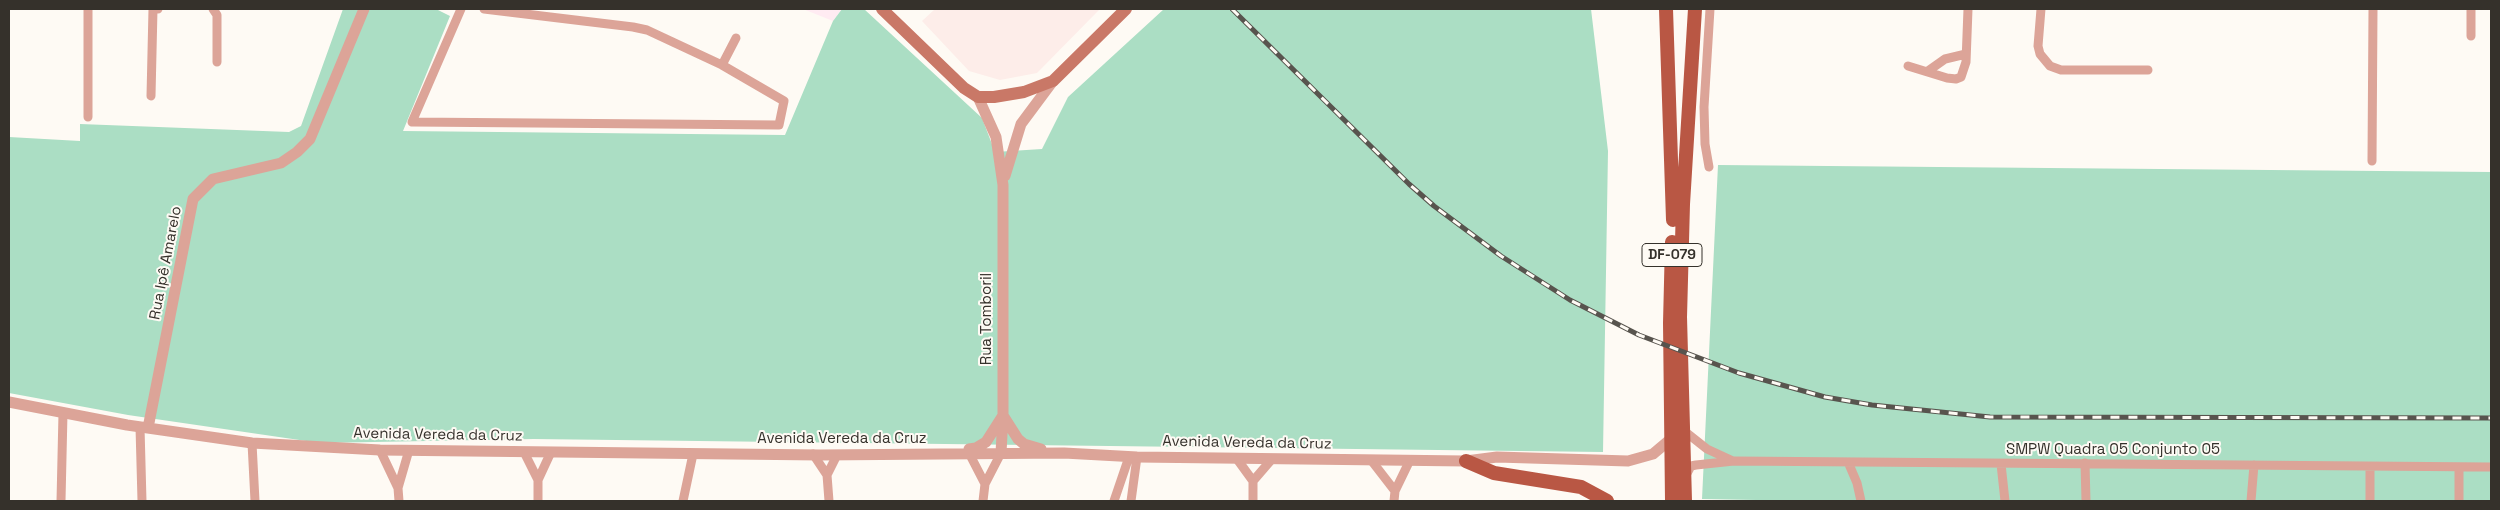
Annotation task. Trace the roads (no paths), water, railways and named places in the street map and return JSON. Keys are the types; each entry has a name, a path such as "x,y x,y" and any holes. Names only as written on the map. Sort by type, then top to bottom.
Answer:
{"main road":[{"path":"882,9 964,88 978,96"},
{"name":"Rua Tomboril","path":"978,96 1008,96 1053,81 1126,9"},
{"name":"DF-079","path":"1666,9 1673,207 1670,323 1677,434 1685,501"},
{"name":"DF-079","path":"1672,501 1677,434 1682,204 1694,11"},
{"path":"1466,461 1494,473 1581,487 1608,501"}],"street":[{"path":"88,9 88,117"},
{"path":"151,96 153,9 158,9"},
{"path":"213,9 216,15 217,62"},
{"name":"Rua Ipê Amarelo","path":"144,428 152,410 193,200 213,179 281,163 297,152 310,139 364,9"},
{"path":"461,9 412,122 779,125 784,100 722,64 648,30 484,9"},
{"path":"1710,9 1704,107 1705,144 1710,167"},
{"path":"1908,66 1947,78 1956,79 1961,77 1965,71 1968,9"},
{"path":"2041,9 2038,20 2038,46 2040,54 2050,66 2061,70 2148,70"},
{"path":"2372,161 2373,9"},
{"path":"2471,9 2471,36"},
{"path":"722,64 736,38"},
{"path":"1928,71 1945,58 1966,54"},
{"name":"Rua Tomboril","path":"1003,185 1021,124 1053,81"},
{"name":"Rua Tomboril","path":"978,96 996,137 1003,185 1003,416 1001,453"},
{"name":"Avenida Vereda da Cruz","path":"9,402 144,428 252,443 380,450 837,455 1064,453 1133,457 1466,461 1497,457 1628,462 1652,454 1677,434"},
{"path":"127,425 145,416 152,410 157,424 166,431"},
{"path":"61,501 63,413"},
{"path":"1003,416 1010,430 1024,444 1064,453"},
{"path":"923,454 938,450 976,448 981,446 991,436 1003,416"},
{"path":"142,501 144,428"},
{"name":"SMPW Quadra 05 Conjunto 05","path":"1677,434 1734,461"},
{"path":"252,443 255,501"},
{"path":"380,450 398,488"},
{"path":"399,501 398,488 409,450"},
{"path":"524,452 538,480"},
{"path":"538,501 538,480 551,452"},
{"path":"969,453 985,484"},
{"path":"983,501 985,484 1001,453"},
{"path":"683,501 694,454"},
{"path":"813,454 827,475 829,501"},
{"path":"827,475 837,455"},
{"path":"1114,501 1133,457"},
{"path":"1131,501 1133,457"},
{"path":"1237,459 1253,481 1253,501"},
{"path":"1253,481 1272,459"},
{"path":"1371,460 1395,491"},
{"path":"1394,501 1395,491 1410,460"},
{"name":"SMPW Quadra 05 Conjunto 05","path":"1683,482 1691,466 1734,461 2491,467"},
{"path":"1848,462 1857,482 1861,501"},
{"path":"2085,463 2086,501"},
{"path":"2001,464 2005,501"},
{"path":"2251,501 2254,465"},
{"path":"2370,467 2370,501"},
{"path":"2459,467 2459,501"}],"railway":[{"path":"1232,9 1409,184 1434,206 1501,256 1570,300 1639,335 1739,373 1825,397 1872,405 1990,417 2491,418"}]}
